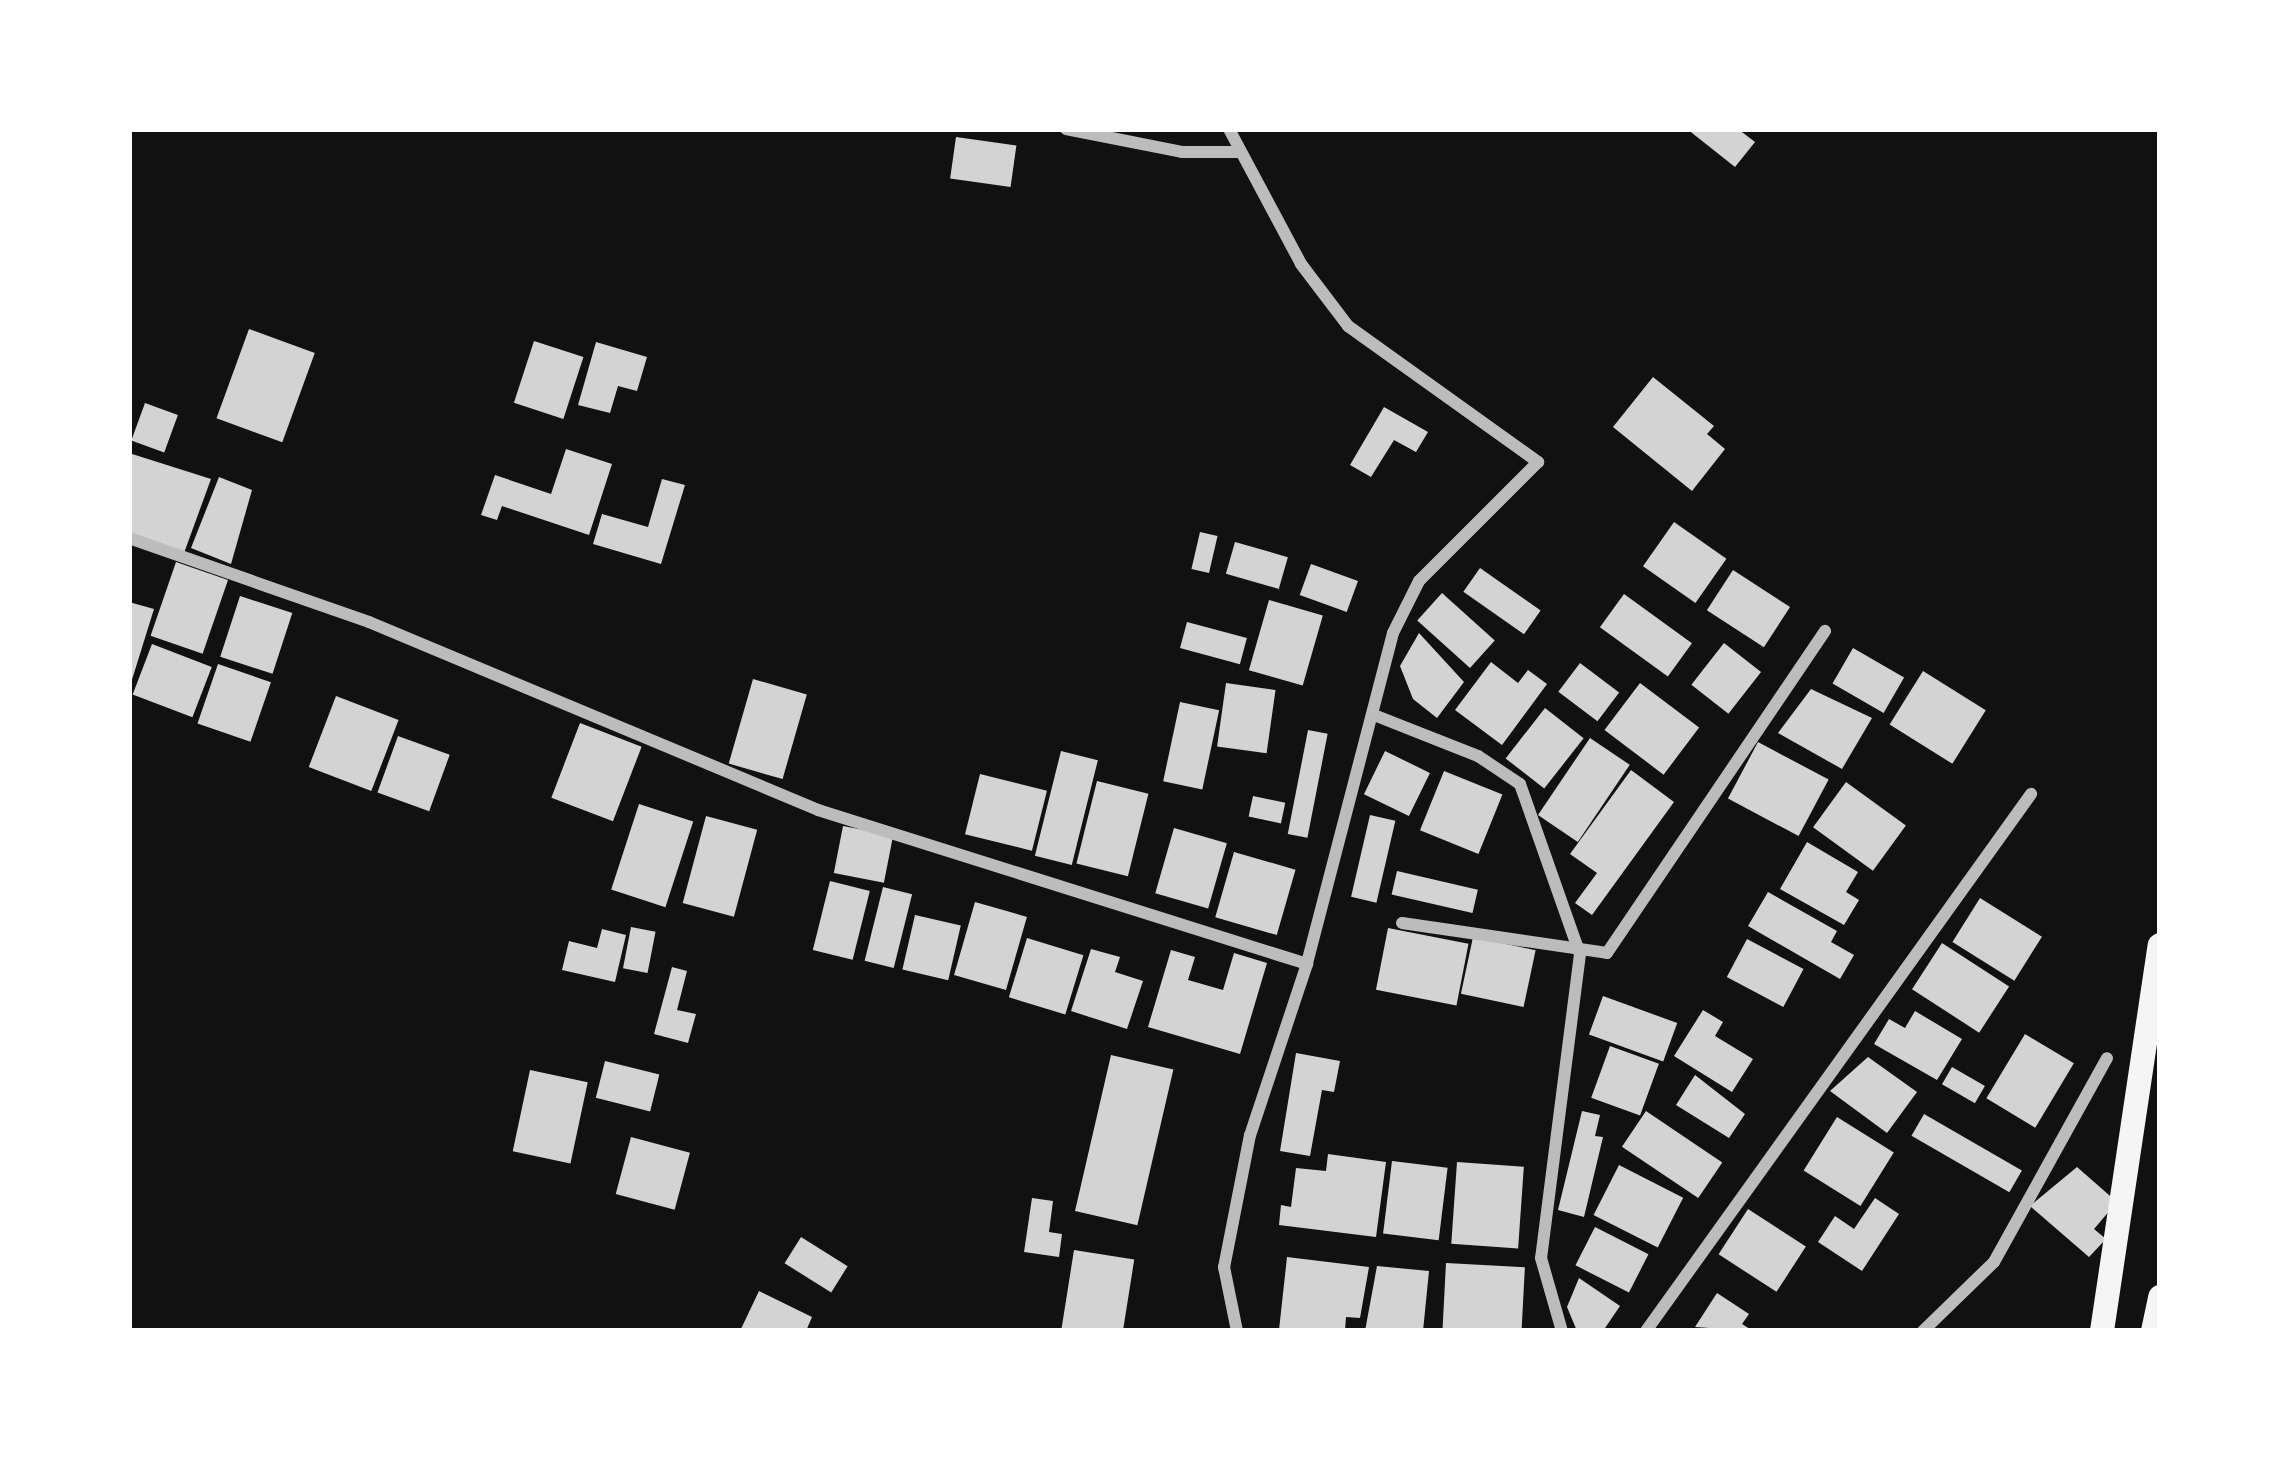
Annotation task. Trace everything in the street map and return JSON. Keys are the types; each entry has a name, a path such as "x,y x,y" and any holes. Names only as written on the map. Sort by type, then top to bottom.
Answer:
{"main road":[{"path":"2102,1331 2160,945"},
{"path":"2153,1331 2160,1297"}],"street":[{"path":"1066,129 1182,152 1238,152"},
{"path":"1229,129 1301,264 1348,326 1538,462 1419,581 1393,633 1307,964 1250,1136 1224,1267 1237,1331"},
{"path":"129,538 368,622 818,810 1307,964"},
{"path":"1402,923 1595,956 1613,945 1825,631"},
{"path":"1374,715 1478,756 1520,784 1580,954 1541,1258 1562,1331"},
{"path":"1646,1331 2031,794"},
{"path":"1923,1331 1994,1262 2108,1058"}],"building":[{"path":"1687,129 1738,129 1755,142 1735,167"},
{"path":"956,137 1016,145 1011,187 950,179"},
{"path":"249,329 315,353 282,442 217,418"},
{"path":"534,341 583,357 563,419 514,403"},
{"path":"596,342 647,357 637,391 618,386 610,413 578,405"},
{"path":"1653,377 1714,426 1707,434 1725,449 1692,491 1613,427"},
{"path":"145,403 178,415 164,453 131,441"},
{"path":"1384,407 1428,432 1416,452 1394,440 1371,477 1350,465"},
{"path":"566,449 612,464 589,535 502,506 497,520 481,515 495,475 551,494"},
{"path":"129,453 211,479 184,553 129,534"},
{"path":"219,477 252,490 231,564 191,548"},
{"path":"662,479 685,485 661,564 593,544 602,514 648,527"},
{"path":"1674,522 1726,559 1695,603 1643,566"},
{"path":"1200,532 1218,536 1209,573 1191,569"},
{"path":"1235,542 1288,557 1279,589 1226,574"},
{"path":"176,562 228,580 203,654 151,636"},
{"path":"1311,564 1358,581 1347,612 1300,595"},
{"path":"1480,568 1541,610 1524,634 1463,592"},
{"path":"1733,570 1790,607 1764,647 1707,610"},
{"path":"1442,593 1495,641 1470,668 1417,620"},
{"path":"1624,594 1692,643 1668,677 1600,627"},
{"path":"240,596 292,613 273,674 220,657"},
{"path":"1269,600 1323,615 1303,686 1249,670"},
{"path":"129,602 154,609 130,686 129,686"},
{"path":"1187,622 1247,638 1240,664 1180,648"},
{"path":"1419,633 1464,682 1437,718 1413,699 1400,666"},
{"path":"1724,643 1761,672 1728,714 1691,685"},
{"path":"152,644 212,667 192,717 133,694"},
{"path":"1853,648 1904,678 1884,713 1832,684"},
{"path":"1491,662 1518,683 1528,670 1547,684 1502,745 1455,710"},
{"path":"1580,663 1619,692 1597,721 1558,692"},
{"path":"218,664 271,682 250,742 197,724"},
{"path":"1923,671 1986,710 1952,764 1890,724"},
{"path":"753,679 807,694 783,779 729,764"},
{"path":"1226,683 1276,690 1267,753 1217,746"},
{"path":"1640,683 1699,728 1664,775 1604,730"},
{"path":"1811,689 1872,718 1842,769 1778,733"},
{"path":"336,696 399,720 371,791 309,767"},
{"path":"1180,702 1219,710 1202,790 1163,781"},
{"path":"1545,708 1584,738 1544,789 1506,758"},
{"path":"580,723 642,747 613,821 551,798"},
{"path":"1308,730 1328,734 1307,838 1288,834"},
{"path":"398,736 450,755 429,811 377,792"},
{"path":"1590,738 1630,765 1578,842 1538,815"},
{"path":"1758,742 1829,780 1799,836 1728,799"},
{"path":"1061,751 1098,760 1072,865 1035,856"},
{"path":"1385,751 1430,773 1409,816 1364,794"},
{"path":"1631,770 1674,802 1592,915 1575,903 1597,873 1570,854"},
{"path":"1444,771 1502,795 1478,854 1420,830"},
{"path":"980,774 1047,791 1032,851 965,834"},
{"path":"1097,781 1148,794 1128,876 1076,863"},
{"path":"1846,782 1906,825 1873,871 1813,827"},
{"path":"1253,796 1285,803 1281,823 1249,817"},
{"path":"639,804 693,822 665,907 611,890"},
{"path":"1370,815 1395,821 1376,903 1351,897"},
{"path":"706,816 757,830 734,917 683,903"},
{"path":"843,826 893,836 884,883 834,873"},
{"path":"1174,828 1227,843 1208,909 1155,893"},
{"path":"1807,842 1858,872 1846,892 1859,900 1844,925 1780,889"},
{"path":"1234,852 1296,870 1277,935 1215,917"},
{"path":"1397,871 1478,890 1472,913 1392,894"},
{"path":"830,881 870,891 853,960 813,950"},
{"path":"883,887 912,894 894,968 865,961"},
{"path":"1768,892 1837,931 1831,942 1854,955 1840,979 1748,926"},
{"path":"1980,898 2042,937 2014,981 1952,942"},
{"path":"975,902 1027,917 1006,990 954,975"},
{"path":"915,915 961,926 948,980 902,970"},
{"path":"631,927 656,932 648,973 623,968"},
{"path":"1388,928 1468,944 1456,1005 1376,990"},
{"path":"602,929 626,935 615,982 562,970 569,941 597,948"},
{"path":"1473,937 1536,950 1524,1007 1461,994"},
{"path":"1027,938 1083,955 1065,1015 1009,997"},
{"path":"1747,939 1804,969 1783,1007 1727,977"},
{"path":"1942,943 2009,987 1979,1033 1912,989"},
{"path":"1091,949 1120,957 1115,972 1143,981 1127,1029 1071,1011"},
{"path":"1171,950 1195,957 1188,980 1223,990 1234,953 1267,963 1240,1054 1148,1027"},
{"path":"672,967 687,971 677,1010 696,1014 688,1043 654,1034"},
{"path":"1603,996 1677,1023 1663,1062 1589,1035"},
{"path":"1703,1010 1723,1022 1715,1036 1753,1059 1732,1092 1674,1056"},
{"path":"1915,1011 1962,1039 1937,1080 1874,1044 1889,1019 1905,1028"},
{"path":"2025,1034 2074,1063 2035,1128 1986,1098"},
{"path":"1610,1046 1659,1064 1640,1115 1591,1098"},
{"path":"1296,1053 1340,1061 1334,1092 1322,1090 1310,1156 1280,1151"},
{"path":"1111,1055 1173,1069 1137,1225 1075,1211"},
{"path":"1868,1057 1917,1092 1887,1133 1830,1091"},
{"path":"605,1061 659,1075 650,1111 596,1098"},
{"path":"1952,1067 1985,1086 1975,1103 1942,1084"},
{"path":"530,1070 588,1082 570,1163 513,1151"},
{"path":"1695,1075 1745,1114 1729,1138 1676,1105"},
{"path":"1582,1111 1600,1115 1595,1136 1603,1137 1584,1217 1558,1210"},
{"path":"1646,1111 1722,1162 1698,1198 1622,1147"},
{"path":"1924,1114 2022,1170 2009,1192 1912,1136"},
{"path":"1837,1117 1894,1153 1860,1206 1804,1170"},
{"path":"631,1137 690,1153 675,1210 616,1194"},
{"path":"1328,1154 1386,1162 1376,1237 1279,1225 1281,1205 1291,1207 1296,1168 1326,1171"},
{"path":"1392,1161 1448,1168 1439,1240 1383,1233"},
{"path":"1457,1162 1524,1167 1518,1248 1451,1244"},
{"path":"1619,1165 1683,1198 1658,1248 1594,1215"},
{"path":"2077,1167 2117,1202 2094,1229 2106,1239 2089,1257 2030,1206"},
{"path":"1032,1198 1053,1201 1049,1232 1062,1234 1059,1257 1024,1252"},
{"path":"1875,1198 1899,1214 1862,1271 1818,1242 1835,1216 1854,1229"},
{"path":"1748,1209 1806,1247 1776,1292 1719,1254"},
{"path":"1595,1227 1648,1254 1629,1293 1575,1265"},
{"path":"801,1237 848,1266 831,1292 785,1263"},
{"path":"1074,1250 1134,1260 1123,1331 1061,1331"},
{"path":"1287,1257 1369,1267 1360,1318 1346,1317 1345,1331 1279,1330"},
{"path":"1446,1263 1525,1267 1522,1331 1442,1331"},
{"path":"1377,1266 1429,1271 1423,1331 1365,1331"},
{"path":"1579,1278 1620,1306 1603,1331 1577,1331 1567,1307"},
{"path":"759,1291 812,1317 806,1331 740,1331"},
{"path":"1717,1293 1749,1314 1742,1324 1753,1331 1695,1327"}]}
